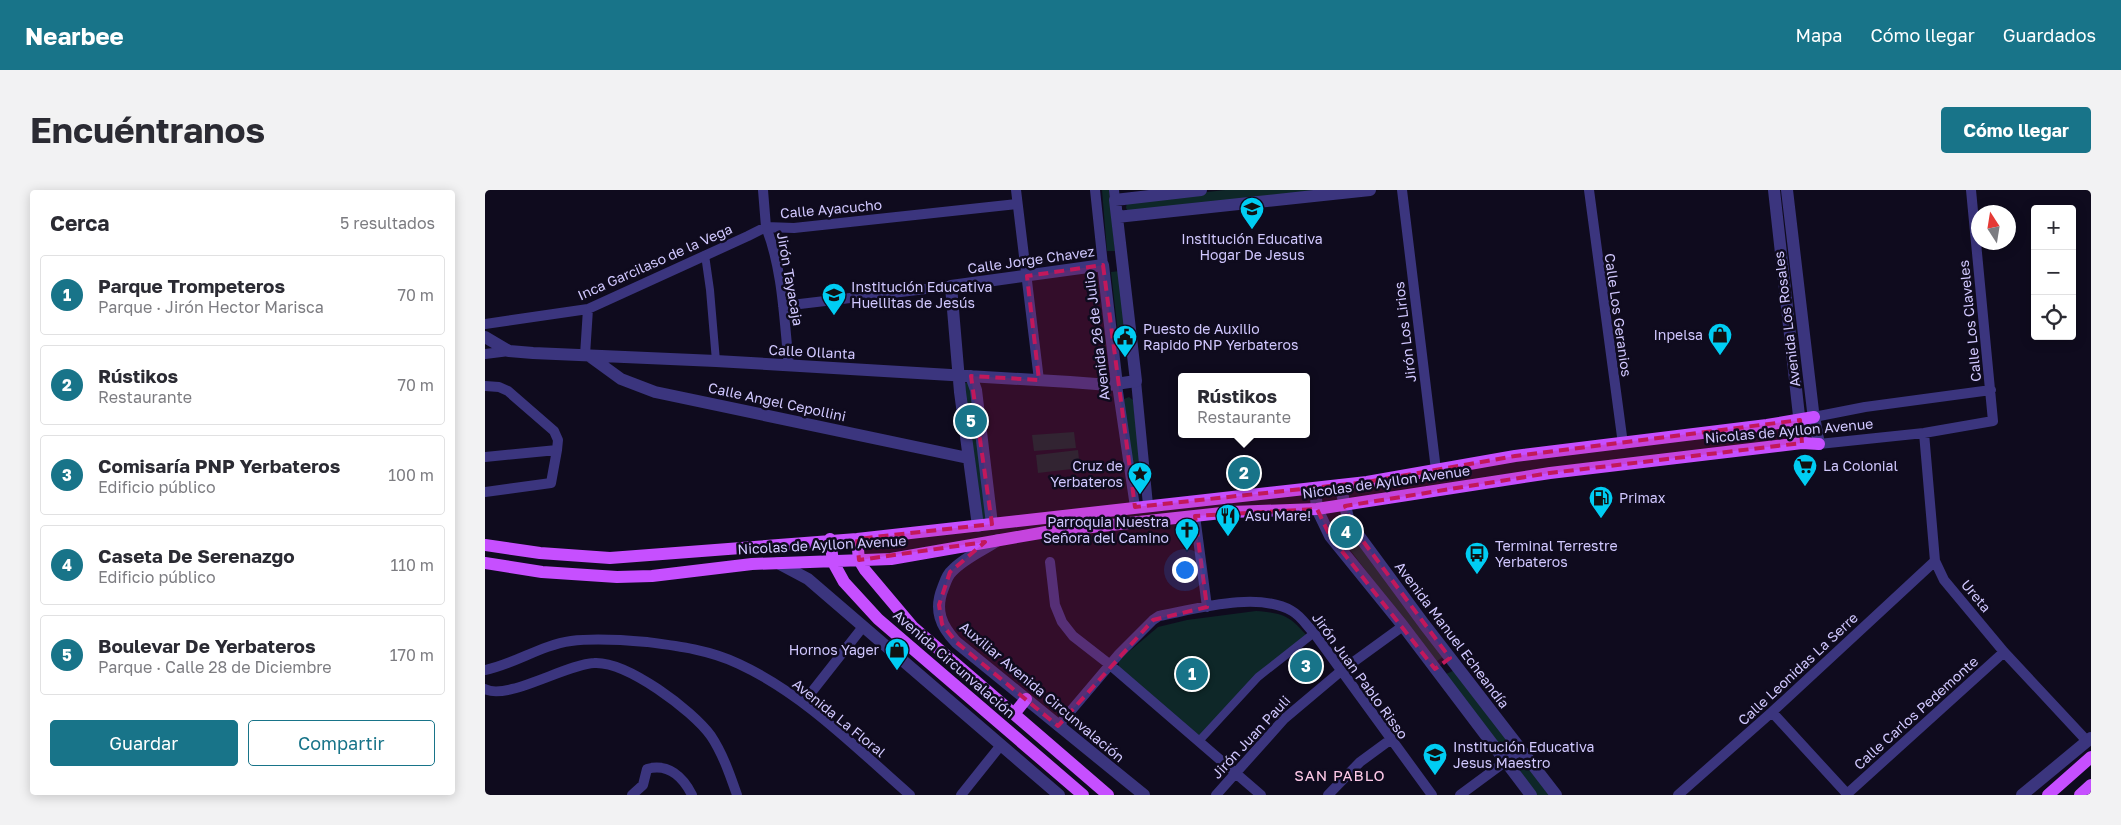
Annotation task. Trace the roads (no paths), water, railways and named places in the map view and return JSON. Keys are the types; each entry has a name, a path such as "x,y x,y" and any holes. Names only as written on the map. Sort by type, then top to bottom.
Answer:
{"main road":[{"name":"Nicolas de Ayllon Avenue","path":"485,545 540,553 610,558 830,539 857,539 1340,485 1515,456 1623,444 1814,417"},
{"name":"Nicolas de Ayllon Avenue","path":"485,563 542,572 617,577 652,576 728,565 891,559 1046,532 1231,512 1317,509 1345,506 1550,473 1802,443 1819,444"},
{"name":"Avenida Circunvalación","path":"830,539 833,562 843,582 878,619 1083,795"},
{"path":"857,539 859,560"},
{"name":"Avenida Circunvalación","path":"859,560 898,612 913,627 1108,795"},
{"path":"1014,714 1026,699"},
{"path":"2048,795 2091,757"},
{"path":"2080,795 2091,785"}],"street":[{"path":"763,190 766,227"},
{"path":"1015,190 1039,380"},
{"name":"Avenida 26 de Julio","path":"1095,190 1117,385 1141,506"},
{"path":"1141,506 1136,381 1115,195 1201,190"},
{"path":"1117,217 1370,190"},
{"name":"Jirón Los Lirios","path":"1402,190 1436,470"},
{"name":"Calle Los Geranios","path":"1589,190 1623,444"},
{"name":"Avenida Los Rosales","path":"1773,190 1802,443"},
{"name":"Avenida Los Rosales","path":"1787,190 1814,417 1819,444"},
{"name":"Calle Los Claveles","path":"1971,190 1993,421"},
{"name":"Calle Ayacucho","path":"766,227 794,228 1017,204"},
{"name":"Inca Garcilaso de la Vega","path":"485,324 588,309 766,227"},
{"name":"Jirón Tayacaja","path":"766,227 773,247 783,306 789,366"},
{"path":"705,255 716,361"},
{"name":"Calle Jorge Chavez","path":"783,306 951,286 1103,265"},
{"path":"951,286 958,376 978,526"},
{"path":"587,355 588,309"},
{"path":"485,337 509,351"},
{"name":"Calle Ollanta","path":"485,354 509,351 716,361 1117,385 1136,381"},
{"name":"Calle Angel Cepollini","path":"587,355 621,379 655,392 968,458"},
{"path":"971,376 976,390 992,524"},
{"path":"485,386 499,387 507,391 554,431 558,440 551,484 485,492"},
{"name":"Nicolas de Ayllon Avenue","path":"1814,417 1865,407 1991,390"},
{"name":"Nicolas de Ayllon Avenue","path":"1819,444 1924,433 1993,421"},
{"name":"Ureta","path":"1924,433 1935,561 1944,580 2004,652 2089,739"},
{"path":"485,457 557,450"},
{"name":"Avenida Manuel Echeandía","path":"1340,485 1345,506 1354,529 1450,658 1556,795"},
{"path":"1315,488 1317,509 1330,536 1403,626 1531,795"},
{"path":"1195,516 1207,607"},
{"name":"Auxiliar Avenida Circunvalación","path":"999,540 960,563 950,572 941,594 939,613 942,624 948,633 1058,726 1144,795"},
{"name":"Calle Leonidas La Serre","path":"1678,795 1772,712 1935,561"},
{"path":"1050,562 1055,605 1062,622 1073,636 1109,664 1261,795"},
{"path":"779,563 808,580 1059,795"},
{"name":"Jirón Juan Pablo Risso","path":"1058,726 1109,664 1159,616 1207,607 1252,602 1274,604 1292,611 1314,633 1389,740 1432,795"},
{"name":"Jirón Juan Pauli","path":"1216,795 1234,772 1284,719 1341,671 1403,626"},
{"path":"803,703 862,628"},
{"path":"1199,741 1258,677 1314,633"},
{"name":"Avenida La Floral","path":"485,670 534,651 572,641 631,640 678,646 721,657 764,677 803,703 910,795"},
{"name":"Calle Carlos Pedemonte","path":"1847,794 2004,652"},
{"path":"1435,669 1450,658"},
{"path":"485,689 496,692 511,689 577,666 594,663 607,664 622,670 636,676 678,704 710,735 720,752 737,795"},
{"path":"1772,712 1847,794"},
{"path":"2023,795 2089,739"},
{"path":"1328,795 1360,762 1389,740"},
{"path":"961,795 1001,745"},
{"path":"1460,795 1521,750"},
{"path":"632,795 642,790 647,769 666,768 686,782 692,795"}],"place":[{"name":"Institución Educativa Hogar De Jesus","path":"1252,230"},
{"name":"Institución Educativa Huellitas de Jesús","path":"834,316"},
{"name":"Inpelsa","path":"1720,356"},
{"name":"Puesto de Auxilio Rapido PNP Yerbateros","path":"1125,358"},
{"name":"Boulevar De Yerbateros","path":"971,421"},
{"name":"Rústikos","path":"1244,473"},
{"name":"La Colonial","path":"1805,487"},
{"name":"Cruz de Yerbateros","path":"1140,495"},
{"name":"Primax","path":"1601,519"},
{"name":"Caseta De Serenazgo","path":"1346,532"},
{"name":"Asu Mare!","path":"1228,537"},
{"name":"Parroquia Nuestra Señora del Camino","path":"1187,551"},
{"name":"Terminal Terrestre Yerbateros","path":"1477,575"},
{"name":"Comisaría PNP Yerbateros","path":"1306,666"},
{"name":"Hornos Yager","path":"897,671"},
{"name":"Parque Trompeteros","path":"1192,674"},
{"name":"Institución Educativa Jesus Maestro","path":"1435,776"}],"district":[{"name":"SAN PABLO","path":"1340,776"}]}
